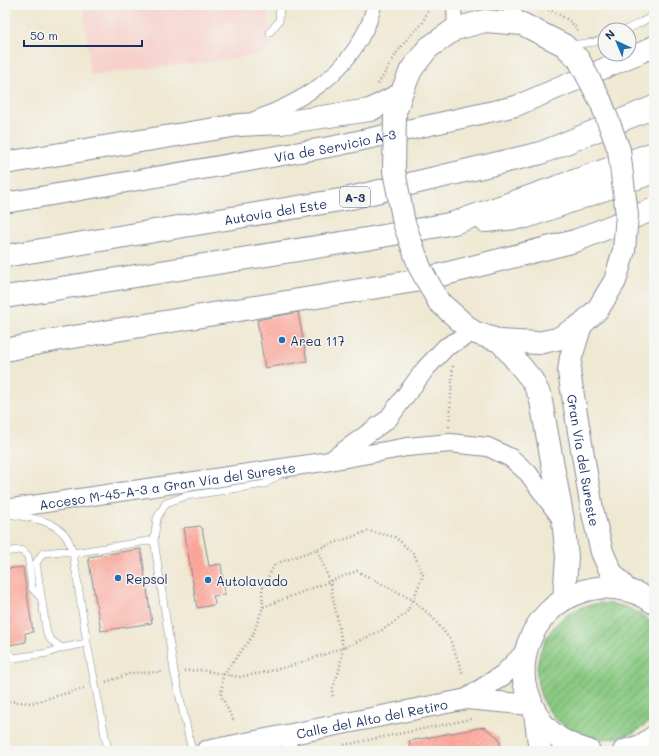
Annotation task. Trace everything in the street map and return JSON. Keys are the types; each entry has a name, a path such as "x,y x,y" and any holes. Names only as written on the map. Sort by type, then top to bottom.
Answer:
{"main road":[{"path":"485,20 522,24 575,50 601,102 619,150 627,215 624,250 615,281 598,309 581,325 557,339 538,343 500,341 473,332 439,302 420,268 404,222 394,171 396,115 401,94 411,70 428,48 455,29 485,20"},
{"name":"Vía de Servicio A-3","path":"5,203 335,146 516,106 653,48"},
{"path":"5,163 239,125 281,124 370,110 401,94"},
{"name":"Autovía del Este","path":"5,256 353,197 541,153 654,107"},
{"path":"454,223 654,153"},
{"path":"5,297 372,238 454,223 526,217 654,172"},
{"path":"5,350 421,280 575,241 654,209"},
{"name":"Gran Vía del Sureste","path":"581,325 570,357 569,372 588,486 602,552 611,572 626,589"},
{"path":"500,341 532,380 540,396 563,520 567,558 564,599"},
{"path":"540,751 533,709 524,679 526,652 533,631 546,613 564,599 583,590 604,587 626,589 648,598 654,603"},
{"name":"Calle del Alto del Retiro","path":"206,751 289,743 467,699 503,675 526,652"},
{"name":"Calle del Alto del Retiro","path":"467,699 533,709"},
{"path":"533,709 550,732 570,745 589,751"},
{"path":"624,751 641,746 654,737"}],"street":[{"path":"239,125 292,103 315,90 330,77 343,65 358,44 366,30 374,5"},
{"path":"454,5 455,29"},
{"path":"508,5 522,24"},
{"path":"330,461 388,419 426,368 441,352 446,347 473,332"},
{"name":"Acceso M-45-A-3 a Gran Vía del Sureste","path":"5,509 330,461 407,447 450,443 488,447 511,458 528,473 563,520"}],"lane":[{"path":"270,32 279,21 280,5"},
{"path":"637,25 654,15"},
{"path":"575,50 597,42"},
{"path":"192,751 174,671 154,540 157,518 166,503 186,496 265,484 291,467"},
{"path":"5,514 45,522 59,529 67,539 73,553 87,643 108,751"},
{"path":"62,648 51,640 47,634 36,563 43,553 63,551 73,553 154,540"},
{"path":"5,552 19,550 23,551 28,556 32,588 41,598"},
{"path":"5,652 14,658 48,653 62,648 87,643"}],"path":[{"path":"537,5 552,10 577,28 575,50"},
{"path":"449,429 453,359"},
{"path":"5,701 31,703 132,673 200,670 224,675 239,677 290,666 343,648 382,630 406,614 423,575 414,554 395,537 368,531 275,564 262,589 262,607 252,637 224,675 221,695 233,720"},
{"path":"317,549 330,582 343,648 339,671 332,690 333,699"},
{"path":"262,607 357,571 413,600 433,618 450,639 463,674"},
{"path":"339,751 344,744 470,719"},
{"path":"5,746 6,751"}],"shaded area":[{"path":"84,5 266,5 270,32 270,46 259,54 232,59 90,75"}],"green space":[{"path":"599,603 629,608 641,614 654,625 654,716 648,723 633,732 620,737 607,739 593,738 580,734 557,720 548,709 541,696 537,668 545,641 563,618 575,610"}],"building":[{"name":"Area 117","path":"298,312 307,361 265,368 257,320"},
{"name":"Autolavado","path":"200,526 202,528 209,566 221,564 225,595 213,596 215,602 214,605 197,608 184,528"},
{"name":"Repsol","path":"141,549 152,623 101,631 88,557"},
{"path":"23,567 33,632 25,633 26,642 9,645 5,622 5,569"},
{"path":"484,727 499,738 502,751 411,751 409,741"}],"place":[{"name":"Area 117","path":"282,340"},
{"name":"Repsol","path":"118,578"},
{"name":"Autolavado","path":"208,580"}]}
